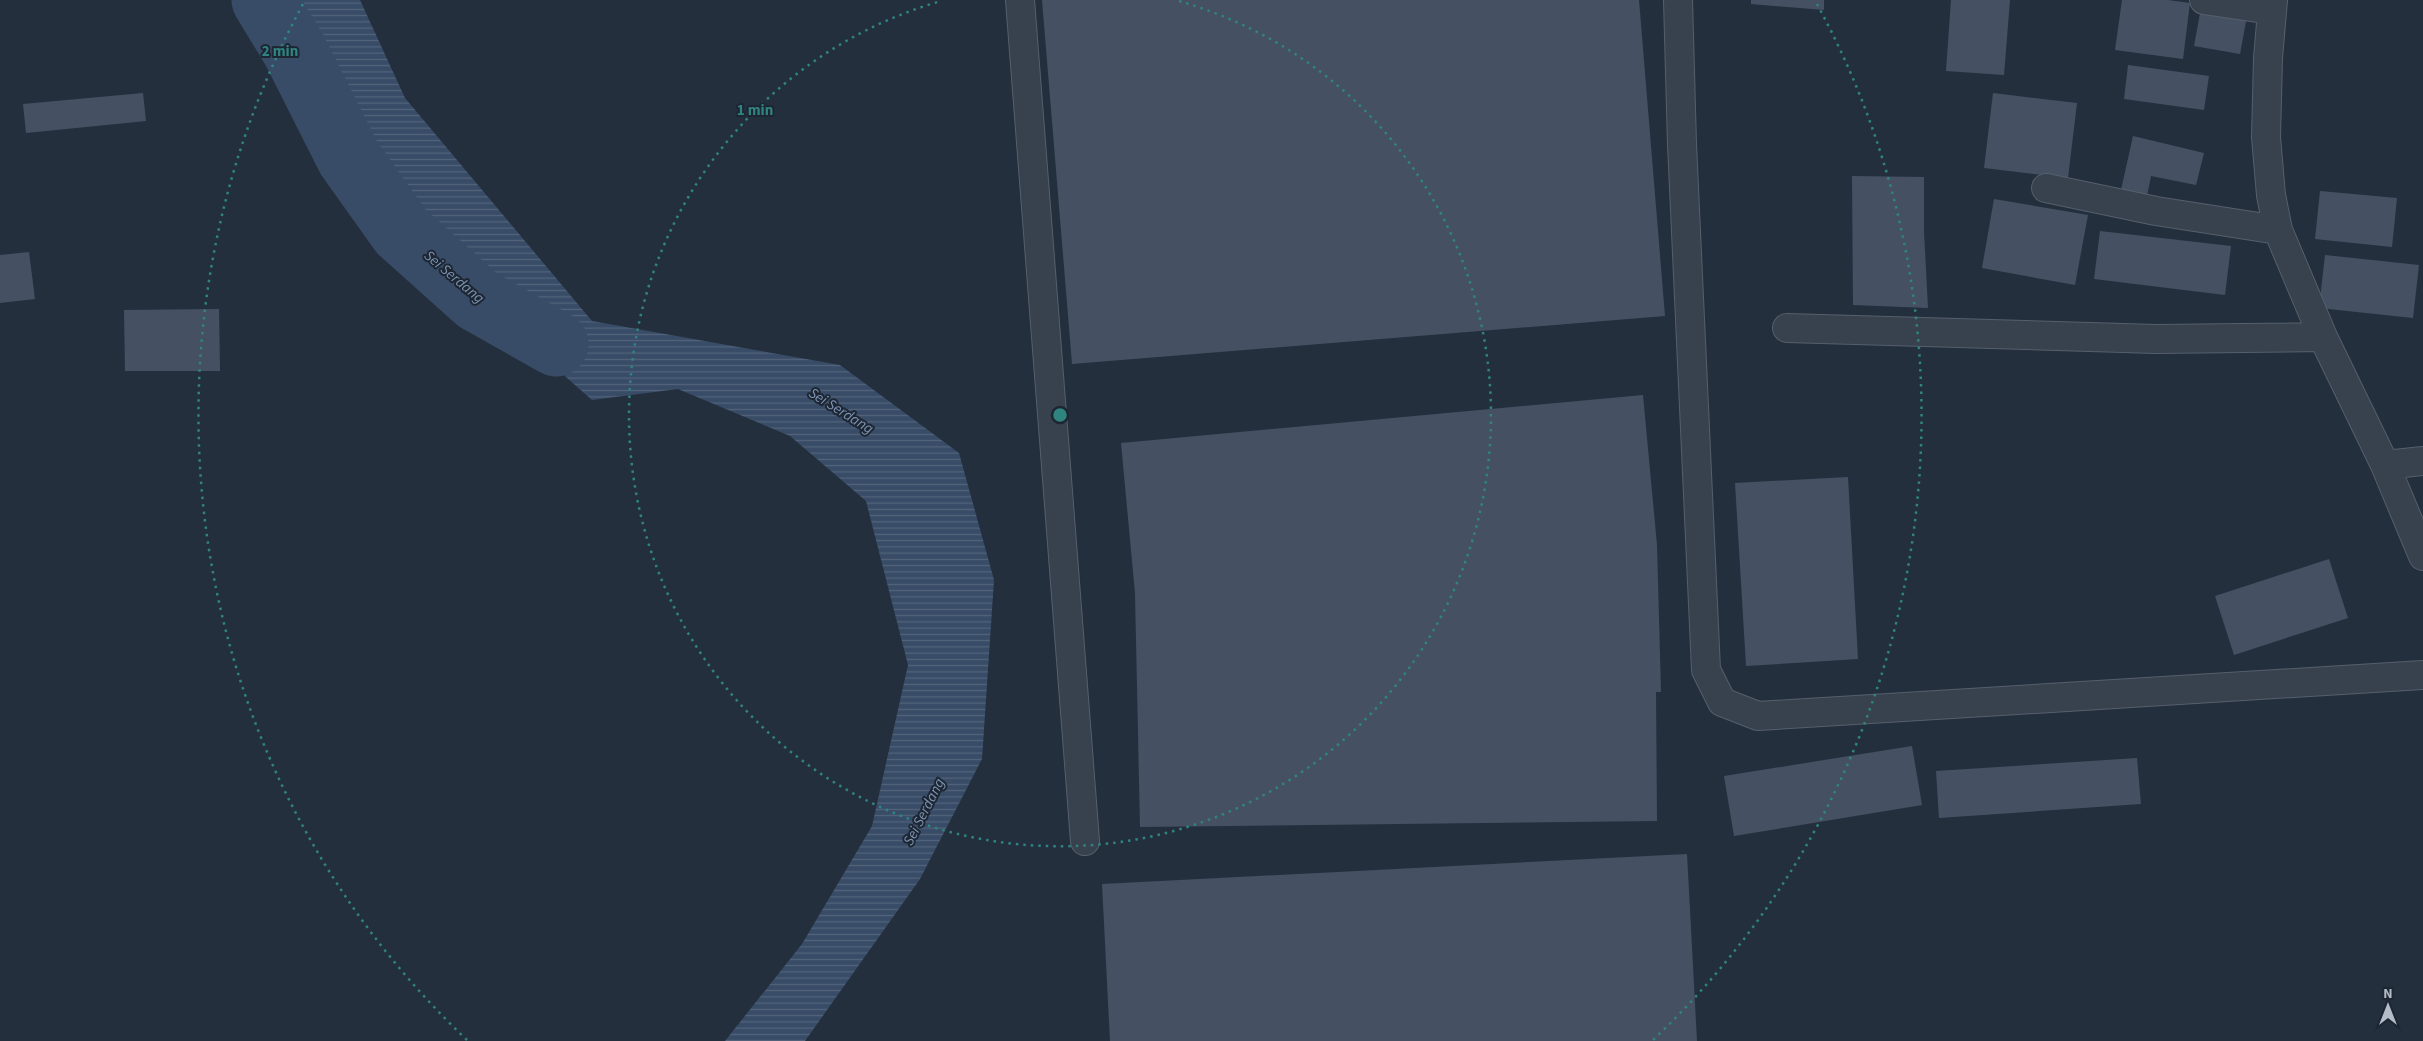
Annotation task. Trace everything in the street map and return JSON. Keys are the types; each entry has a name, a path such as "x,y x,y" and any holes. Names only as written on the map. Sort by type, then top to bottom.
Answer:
{"street":[{"path":"1020,0 1085,842"},
{"path":"1678,0 1682,154 1706,670 1722,702 1758,716 2423,676"},
{"path":"2204,0 2272,5 2266,138 2270,195 2278,230 2323,337 2385,465 2423,556"},
{"path":"2046,188 2156,211 2278,230"},
{"path":"1787,328 2156,339 2323,337"},
{"path":"2385,465 2423,462"}],"water":[{"path":"280,0 360,0 405,98 592,321 840,365 959,453 994,580 982,759 920,879 805,1041 725,1041 802,944 872,826 908,665 866,501 790,436 678,389 592,400 456,280 341,110"}],"building":[{"path":"1042,0 1639,0 1665,316 1072,364"},
{"path":"1751,0 1824,0 1824,10 1751,4"},
{"path":"1951,0 2010,0 2004,75 1946,71"},
{"path":"2122,0 2168,0 2190,3 2183,59 2115,50"},
{"path":"2201,8 2247,16 2240,54 2194,46"},
{"path":"2128,65 2209,76 2204,110 2124,99"},
{"path":"143,93 146,121 26,133 23,104"},
{"path":"1993,93 2077,103 2068,178 1984,168"},
{"path":"2133,136 2204,153 2196,185 2151,176 2147,196 2121,190"},
{"path":"1852,176 1924,177 1924,232 1928,308 1853,305"},
{"path":"2320,191 2397,198 2392,247 2315,239"},
{"path":"1994,199 2088,215 2075,285 1982,268"},
{"path":"2100,231 2231,246 2225,295 2094,279"},
{"path":"29,252 35,299 0,303 0,255"},
{"path":"2325,255 2419,265 2413,318 2319,308"},
{"path":"219,309 220,371 125,371 124,310"},
{"path":"1643,395 1657,545 1661,692 1656,692 1657,821 1140,827 1135,593 1121,443"},
{"path":"1848,477 1858,659 1746,666 1735,483"},
{"path":"2329,559 2348,618 2234,655 2215,596"},
{"path":"1912,746 1922,805 1734,836 1724,776"},
{"path":"2137,758 2141,804 1939,818 1936,771"},
{"path":"1687,854 1697,1041 1110,1041 1102,884"}],"waterway":[{"name":"Sei Serdang","path":"264,0 295,51 349,158 401,231 478,300 556,344"}]}
